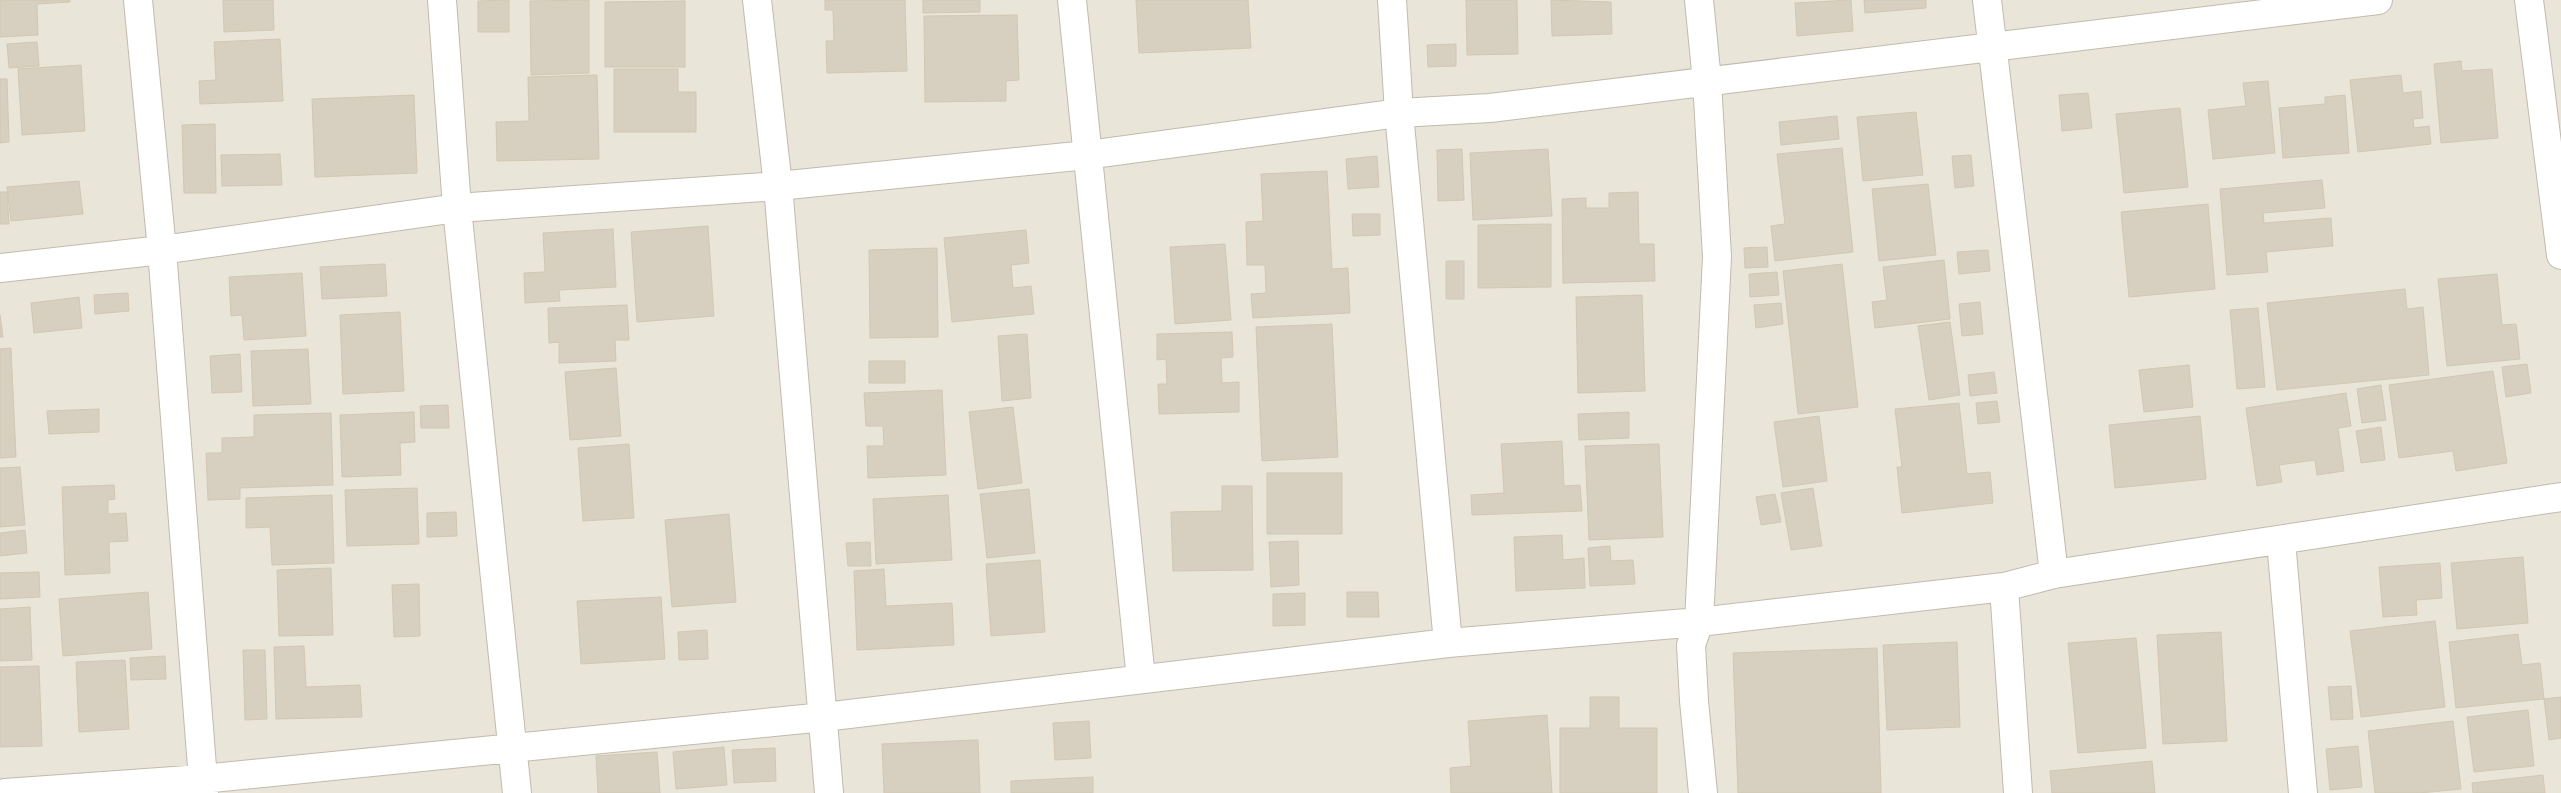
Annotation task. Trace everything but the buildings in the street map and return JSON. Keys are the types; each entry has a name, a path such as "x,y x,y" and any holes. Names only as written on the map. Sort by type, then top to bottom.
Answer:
{"street":[{"path":"138,0 162,250 203,786"},
{"path":"442,0 457,208 517,793"},
{"path":"757,0 778,186 829,793"},
{"path":"1072,0 1141,679"},
{"path":"1392,0 1399,113 1448,643"},
{"path":"1699,0 1707,81 1717,256 1699,622 1691,645 1694,701 1704,793"},
{"path":"1987,0 2054,574"},
{"path":"0,268 162,250 457,208 778,186 1087,154 1399,113 1490,108 2378,0"},
{"path":"2530,0 2561,255"},
{"path":"5,793 203,786 511,747 824,717 1448,643 1699,622 2004,587 2054,574 2561,497"},
{"path":"2281,541 2303,793"},
{"path":"2004,587 2018,793"}],"shaded area":[{"path":"0,0 2561,0 2561,793 0,793"}]}
